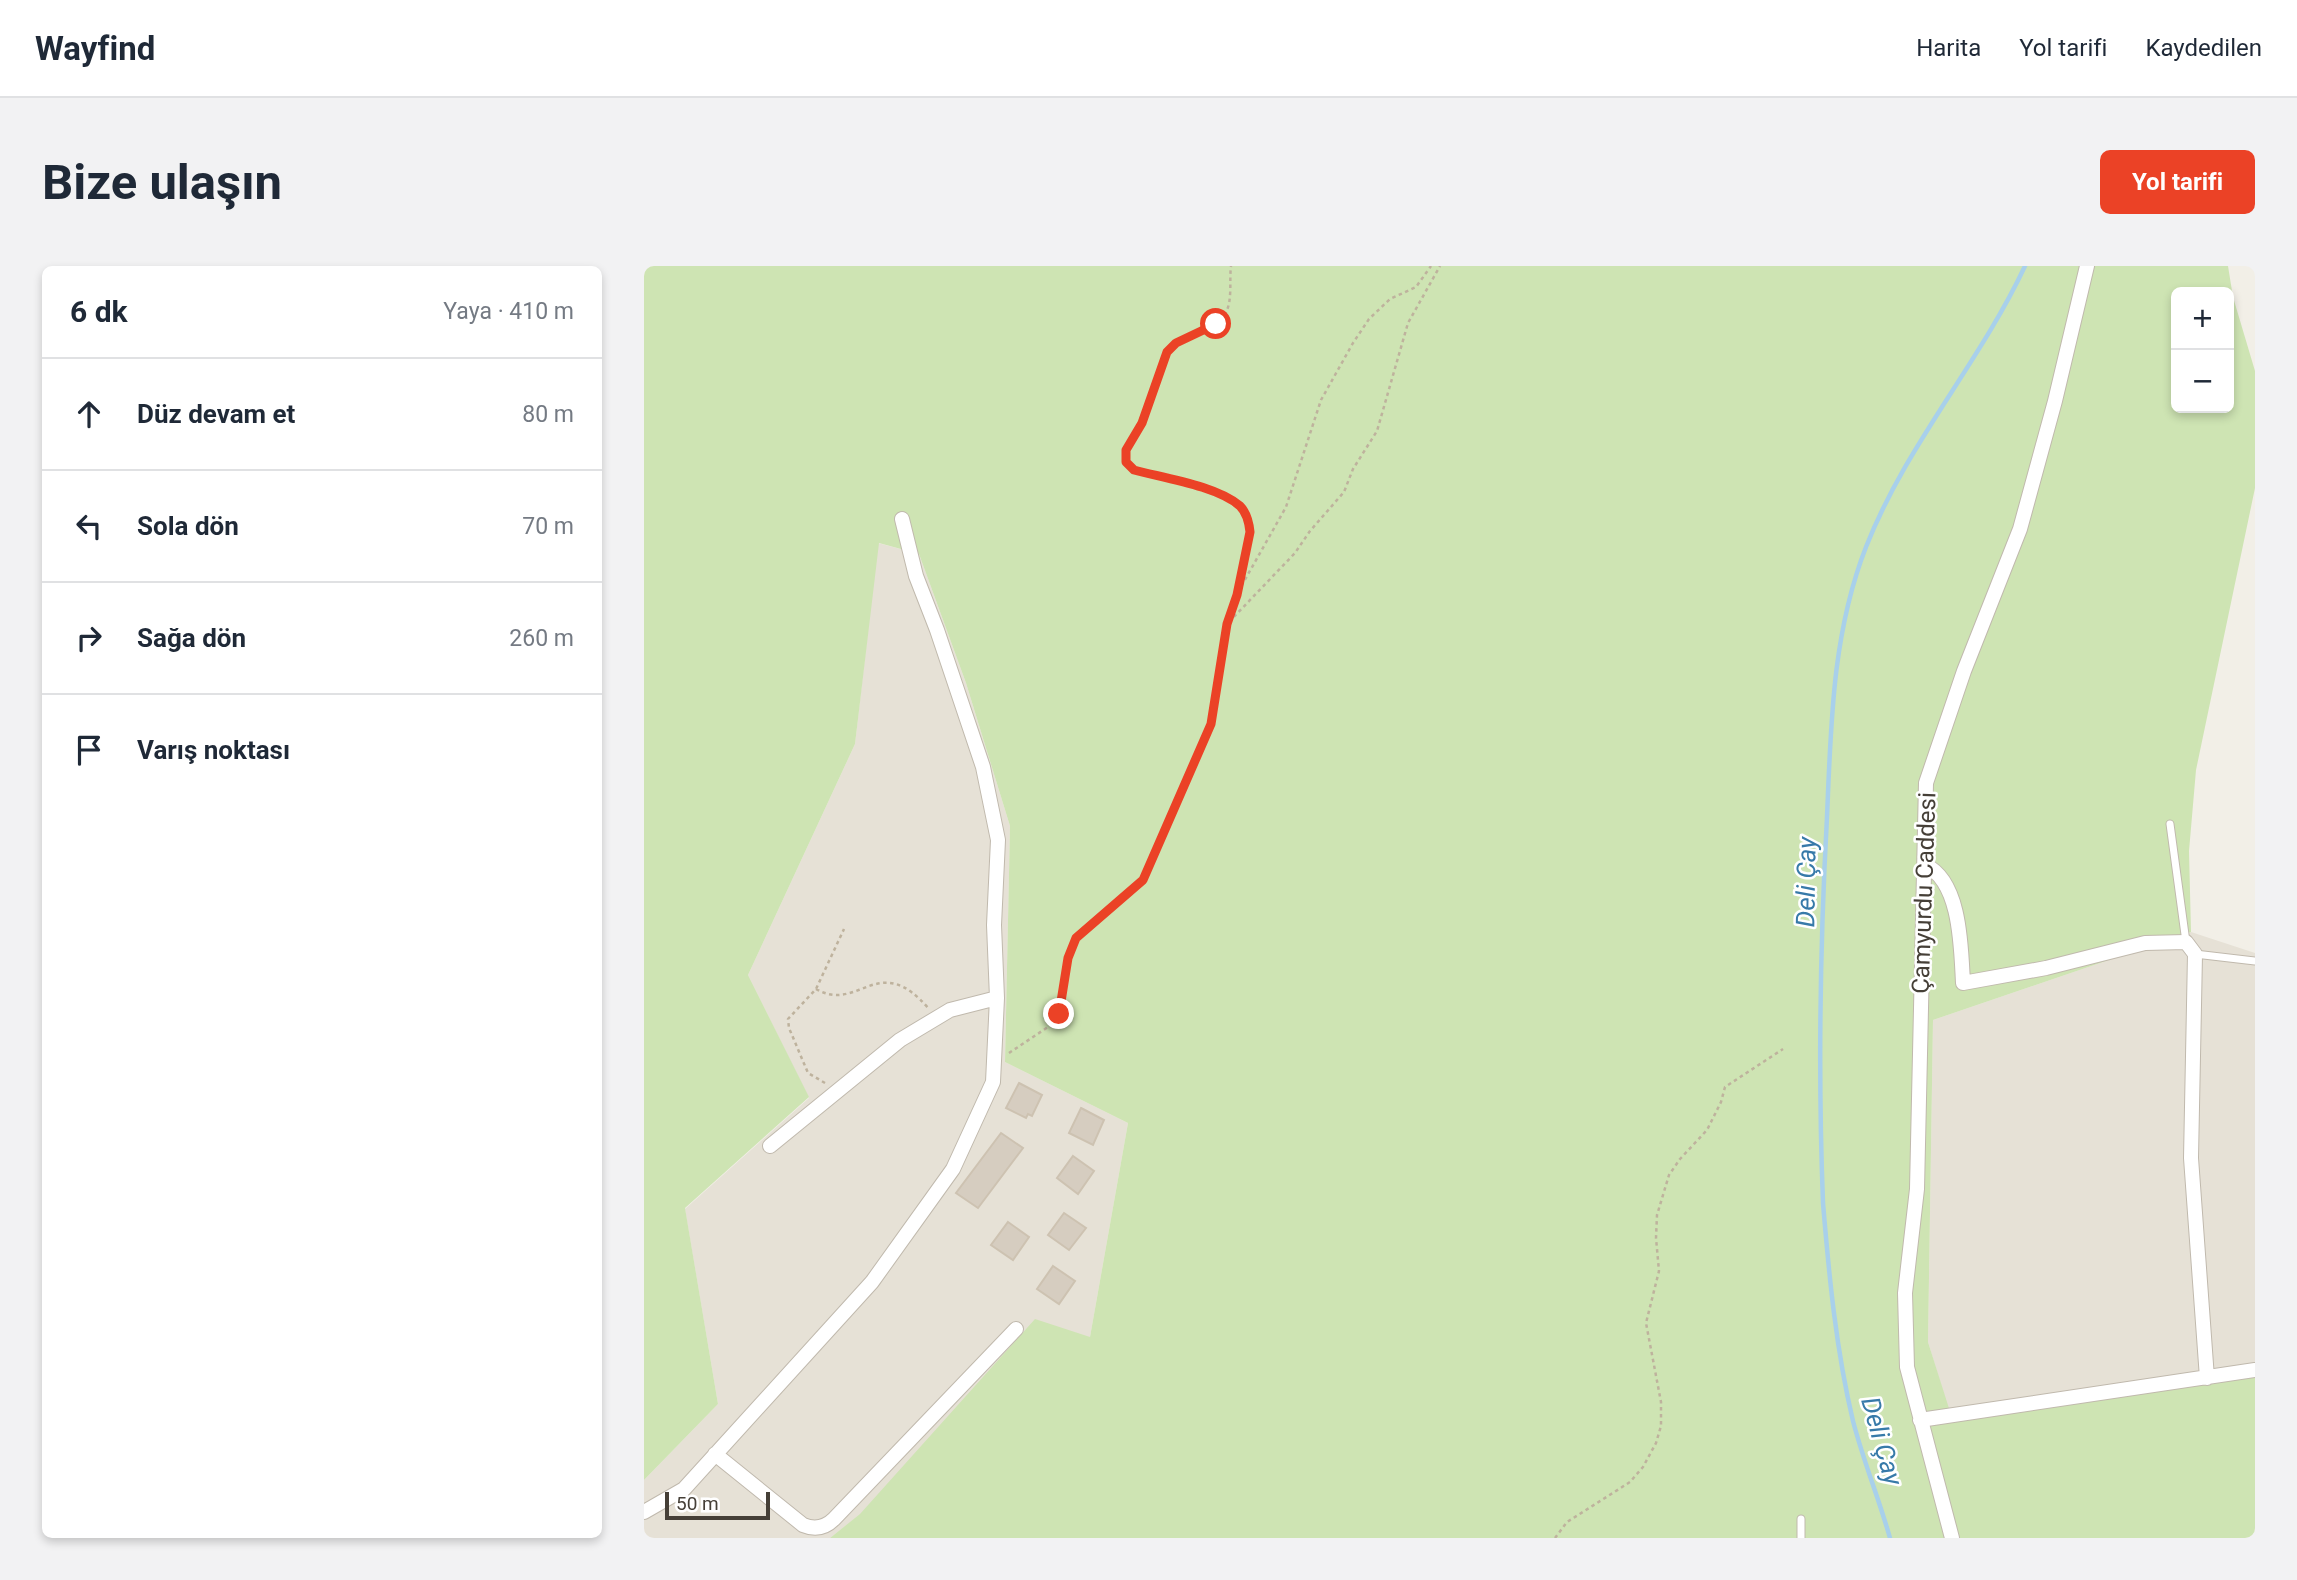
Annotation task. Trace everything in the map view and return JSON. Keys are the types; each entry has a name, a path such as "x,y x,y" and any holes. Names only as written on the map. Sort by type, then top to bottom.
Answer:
{"street":[{"name":"Çamyurdu Caddesi","path":"1952,1538 1907,1367 1905,1293 1917,1189 1926,783 1964,671 2020,529 2055,401 2087,266"},
{"path":"644,1512 684,1489 872,1282 953,1169 993,1082 997,998 994,925 998,840 983,767 916,576 902,519"},
{"path":"1924,864 1942,877 1950,893 1962,950 1963,984 2046,968 2146,943 2191,948 2191,1158 2207,1378"},
{"path":"770,1146 900,1040 936,1017 966,1004 997,998"},
{"path":"715,1454 803,1525 809,1528 823,1527 1016,1329"},
{"path":"1920,1420 2255,1370"}],"lane":[{"path":"2170,824 2191,948 2255,961"},
{"path":"1801,1519 1801,1538"}],"path":[{"path":"995,1063 1051,1025 1059,1014 1068,958 1076,938 1143,880 1211,724 1227,624 1237,595 1250,532 1245,513 1239,505 1212,491 1134,470 1129,467 1125,456 1142,423 1167,352 1176,343 1216,324 1226,312 1229,305 1231,266"},
{"path":"1237,595 1286,507 1321,400 1353,343 1368,318 1390,299 1416,287 1431,266"},
{"path":"1227,624 1296,553 1310,531 1344,492 1353,468 1377,430 1408,323 1440,266"},
{"path":"838,1089 808,1073 788,1023 790,1015 817,989 844,929"},
{"path":"817,989 834,996 844,996 868,985 884,982 900,985 914,992 936,1017"},
{"path":"1555,1538 1567,1522 1630,1482 1643,1467 1656,1443 1661,1426 1661,1402 1646,1323 1647,1311 1658,1282 1656,1226 1665,1184 1674,1167 1707,1130 1721,1102 1725,1087 1783,1048"}],"shaded area":[{"path":"878,543 919,554 966,683 1010,826 1005,1062 1128,1123 1090,1337 830,1538 644,1538 644,1480 718,1404 685,1209 809,1098 748,975 855,744"},
{"path":"2191,932 2255,953 2255,1367 1952,1421 1928,1342 1933,1020"}],"green space":[{"path":"644,266 2228,266 2231,287 2171,287 2171,413 2234,413 2234,300 2255,371 2255,488 2196,770 2189,851 2191,932 1933,1020 1928,1342 1953,1421 2255,1367 2255,1538 830,1538 860,1514 1035,1319 1090,1337 1128,1123 1005,1062 1010,826 966,683 919,554 879,543 855,744 748,975 809,1097 685,1208 718,1404 644,1480"}],"building":[{"path":"1019,1083 1042,1095 1032,1116 1028,1114 1026,1118 1006,1108"},
{"path":"1081,1108 1104,1120 1093,1145 1069,1133"},
{"path":"1001,1133 1023,1148 978,1208 956,1193"},
{"path":"1073,1156 1094,1171 1078,1194 1057,1178"},
{"path":"1064,1213 1086,1228 1069,1250 1048,1235"},
{"path":"1008,1222 1029,1237 1013,1260 991,1245"},
{"path":"1053,1266 1075,1281 1059,1304 1037,1289"}],"waterway":[{"name":"Deli Çay","path":"1890,1538 1857,1436 1847,1394 1834,1312 1823,1203 1821,962 1835,680 1846,613 1855,580 1882,510 1922,439 2007,302 2025,266"}],"route":[{"path":"1059,1014 1068,958 1076,938 1143,880 1211,724 1227,624 1237,595 1250,532 1249,522 1239,505 1212,491 1134,470 1129,467 1125,456 1142,423 1167,352 1176,343 1216,324"}]}
